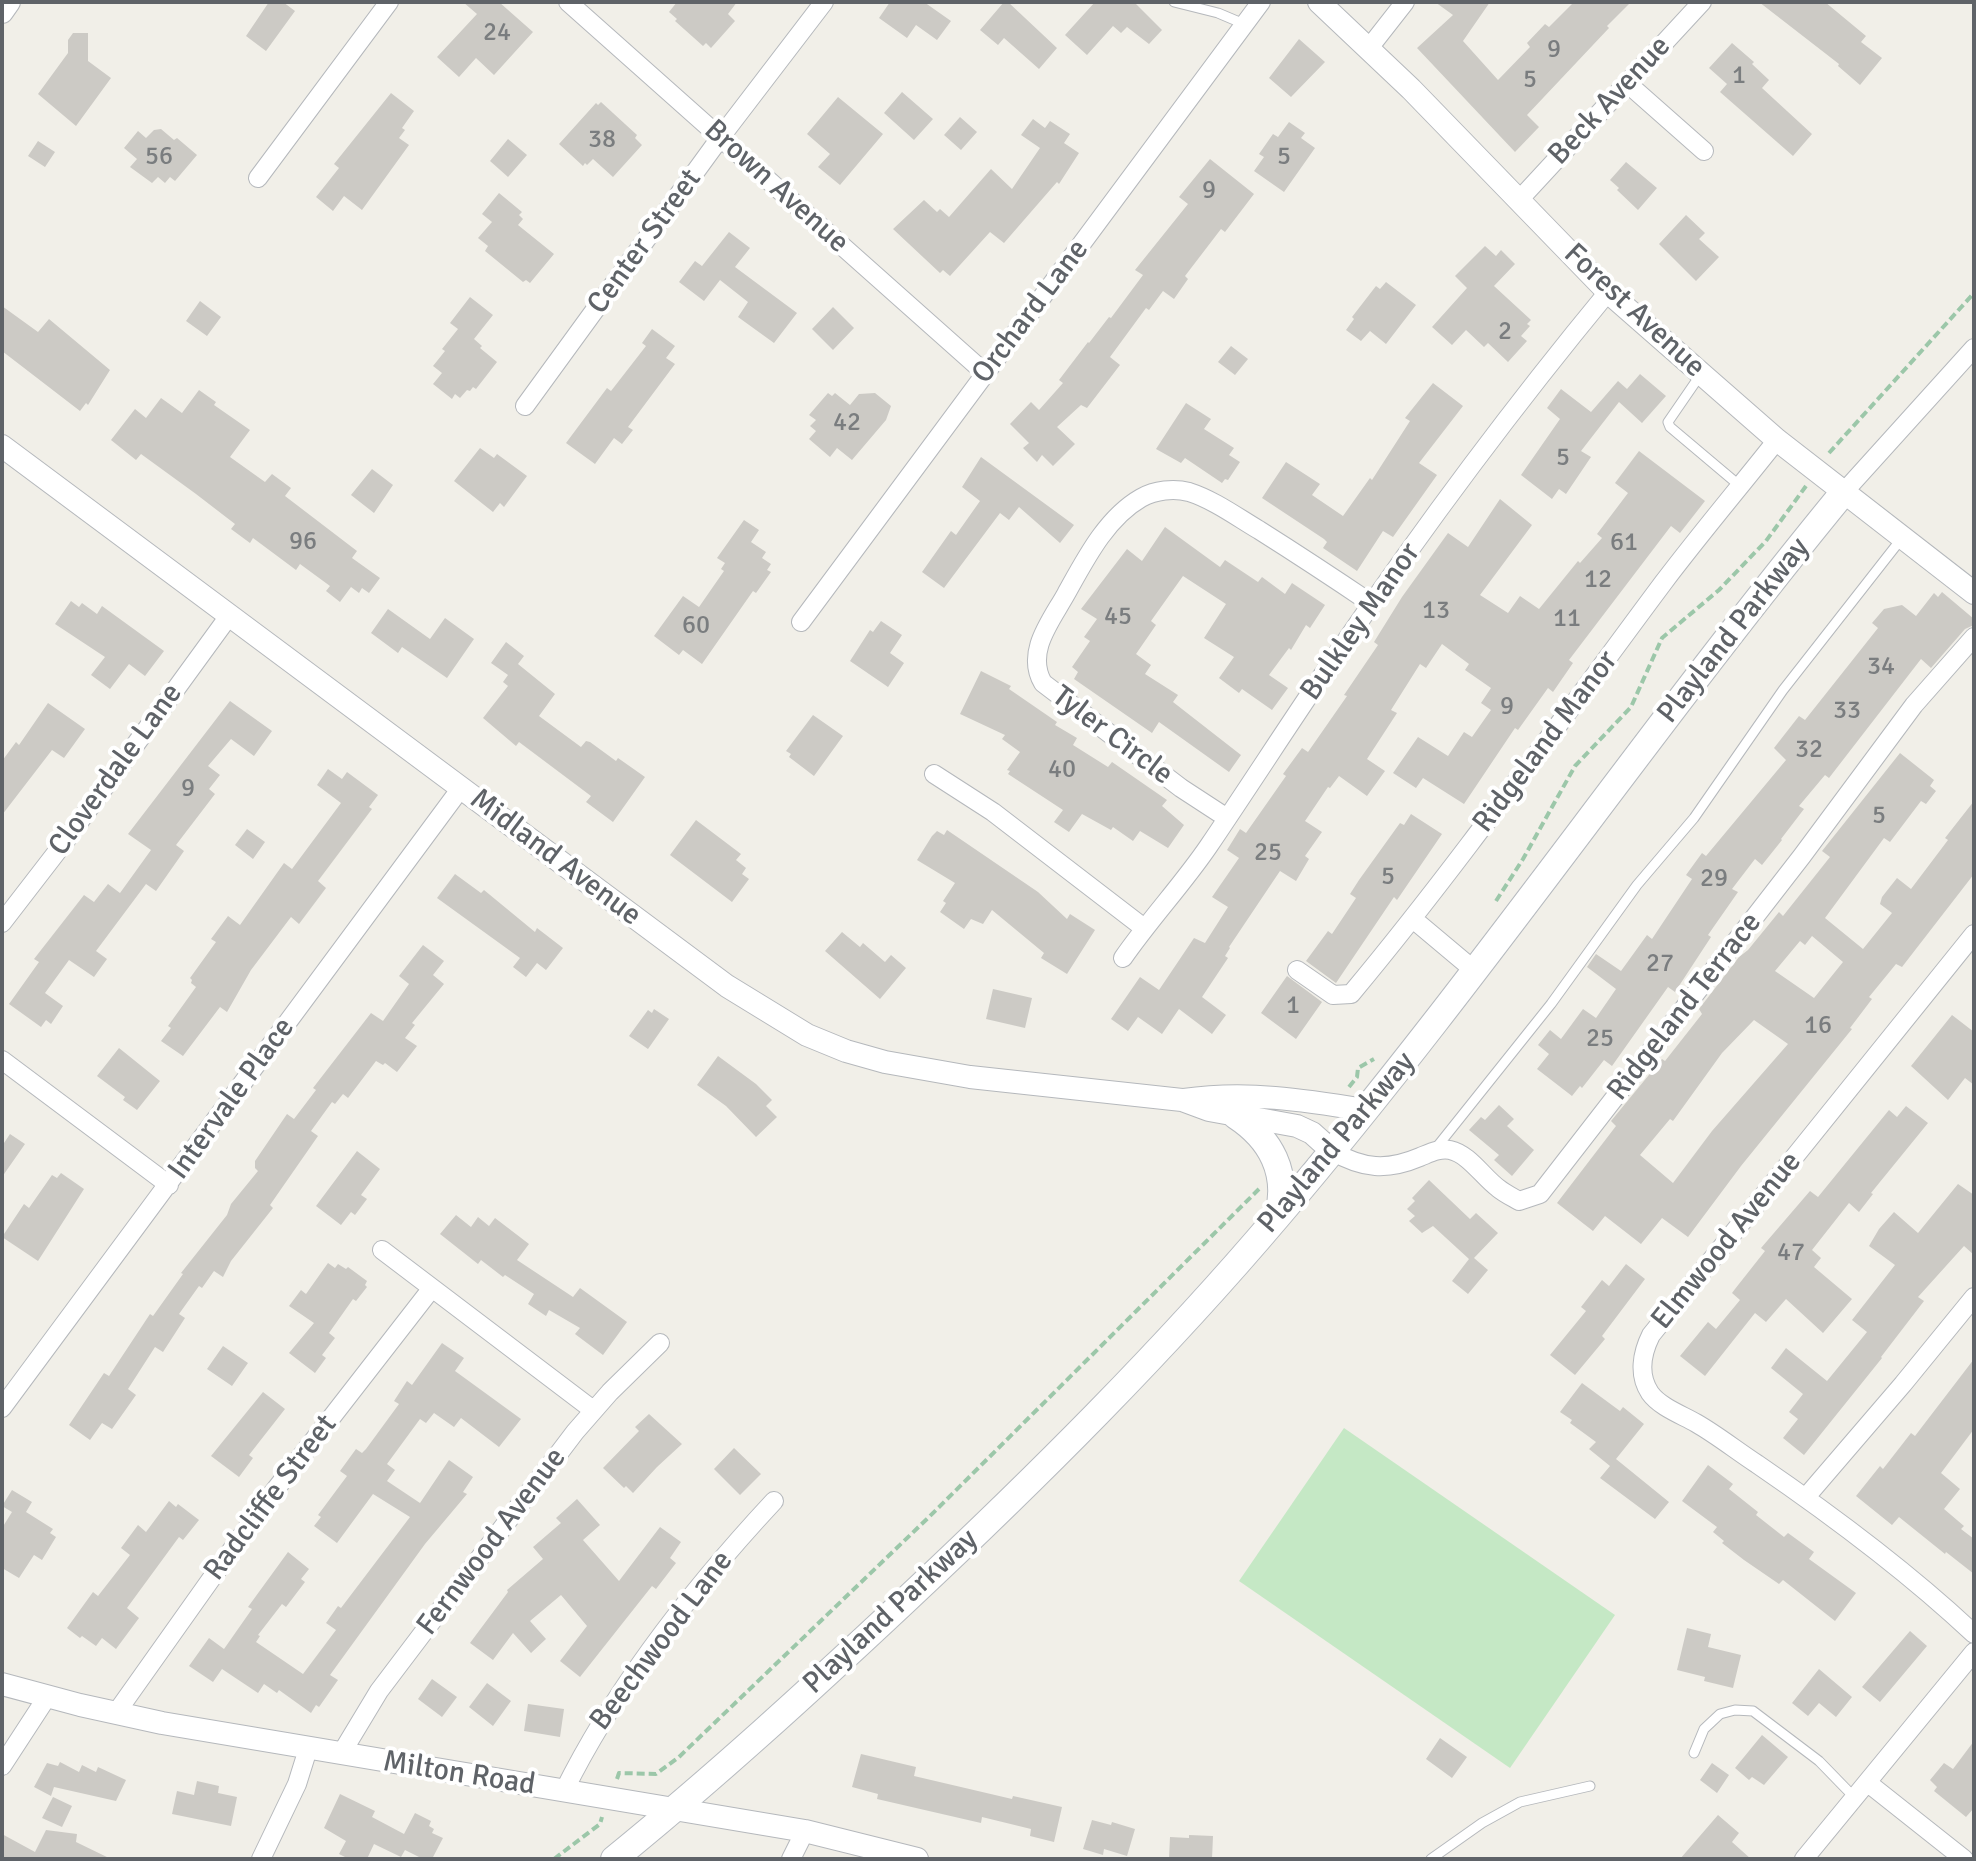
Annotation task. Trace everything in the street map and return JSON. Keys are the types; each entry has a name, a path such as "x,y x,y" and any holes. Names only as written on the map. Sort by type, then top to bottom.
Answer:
{"main road":[{"name":"Playland Parkway","path":"614,1859 783,1715 997,1513 1123,1386 1277,1217 1475,971 1710,659 1843,493"},
{"path":"1236,1116 1254,1128 1268,1146 1280,1172 1282,1197 1277,1217"}],"street":[{"path":"2,12 9,2"},
{"path":"258,178 389,2"},
{"name":"Brown Avenue","path":"568,2 985,373"},
{"name":"Center Street","path":"525,406 720,138 824,2"},
{"name":"Orchard Lane","path":"801,622 1261,2"},
{"name":"Forest Avenue","path":"1319,2 1369,48 1608,292 1777,440 1974,593"},
{"path":"1369,48 1405,2"},
{"name":"Beck Avenue","path":"1519,200 1702,2"},
{"path":"1627,83 1704,151"},
{"name":"Bulkley Manor","path":"1123,958 1189,874 1372,604 1538,378 1608,292"},
{"name":"Playland Parkway","path":"1843,493 1974,348"},
{"name":"Ridgeland Manor","path":"1297,970 1333,995 1351,994 1413,919 1665,581 1777,440"},
{"name":"Midland Avenue","path":"3,448 727,986 807,1035 846,1051 926,1071 1182,1100 1236,1116 1297,1126 1312,1133 1332,1151"},
{"name":"Tyler Circle","path":"1227,818 1181,788 1055,693 1038,675 1036,661 1042,637 1096,546 1111,524 1142,498 1156,492 1186,491 1225,509 1372,604"},
{"name":"Cloverdale Lane","path":"2,923 229,616"},
{"name":"Ridgeland Terrace","path":"1434,1151 1448,1149 1459,1153 1497,1187 1519,1201 1540,1194 1802,856 1914,705 1974,637"},
{"path":"934,774 993,812 1144,928"},
{"name":"Intervale Place","path":"2,1408 461,788"},
{"path":"1413,919 1475,971"},
{"name":"Elmwood Avenue","path":"1974,934 1651,1335 1643,1351 1642,1366 1650,1393 1668,1408 1698,1424 1806,1497 1931,1594 1974,1634"},
{"path":"2,1060 169,1185"},
{"name":"Midland Avenue","path":"1182,1100 1251,1094 1365,1110"},
{"path":"1332,1151 1371,1168 1393,1167 1434,1151"},
{"path":"382,1250 593,1410"},
{"name":"Radcliffe Street","path":"116,1713 265,1503 432,1288"},
{"path":"1806,1497 1974,1297"},
{"name":"Fernwood Avenue","path":"341,1754 379,1691 593,1410 660,1343"},
{"name":"Beechwood Lane","path":"564,1791 589,1740 617,1695 716,1566 774,1501"},
{"path":"1804,1859 1974,1652"},
{"name":"Milton Road","path":"2,1684 116,1713 308,1749 805,1831 917,1859"},
{"path":"2,1766 47,1697"},
{"path":"261,1859 297,1784 308,1749"},
{"path":"1868,1783 1964,1859"},
{"path":"791,1859 805,1831"}],"lane":[{"path":"1174,2 1218,13 1244,24"},
{"path":"1701,374 1669,418 1670,427 1740,487"},
{"path":"1434,1151 1551,1004 1637,885 1694,818 1783,690 1902,538"},
{"path":"1694,1753 1704,1729 1720,1714 1735,1710 1753,1711 1819,1761 1855,1798"},
{"path":"1431,1859 1482,1823 1520,1802 1590,1786"}],"path":[{"path":"1491,908 1523,859 1575,766 1631,707 1662,638 1719,590 1766,541 1836,442 1974,293"},
{"path":"1335,1105 1357,1077 1358,1068 1379,1056"},
{"path":"554,1859 600,1824 619,1773 656,1774 679,1757 929,1517 1262,1185 1280,1172"}],"green space":[{"path":"1344,1428 1615,1615 1510,1768 1239,1581"}],"building":[{"path":"269,2 283,2 295,11 266,51 246,36"},
{"path":"463,2 499,2 533,32 494,75 476,58 459,77 437,57 477,14"},
{"path":"677,2 737,2 728,14 735,21 711,48 706,43 703,46 669,12"},
{"path":"890,2 924,2 951,21 937,40 916,25 907,38 879,18"},
{"path":"1004,2 1008,2 1057,48 1039,69 1004,38 998,45 980,30"},
{"path":"1095,2 1134,2 1162,30 1149,44 1127,27 1121,33 1113,26 1087,55 1065,35"},
{"path":"1435,2 1490,2 1463,41 1498,80 1530,47 1527,43 1545,24 1549,27 1574,2 1631,2 1527,115 1539,127 1515,152 1417,48 1453,15"},
{"path":"1759,2 1825,2 1866,36 1861,42 1882,58 1860,85 1839,64"},
{"path":"73,33 88,33 88,61 111,78 76,126 38,94 68,53 68,40"},
{"path":"1299,39 1325,62 1291,97 1269,78"},
{"path":"1732,43 1769,80 1762,88 1812,134 1793,156 1720,92 1727,84 1709,68"},
{"path":"902,92 933,119 914,140 884,113"},
{"path":"391,93 414,111 399,138 409,145 362,210 344,196 333,211 316,197 339,168 334,164"},
{"path":"838,97 883,134 840,185 818,167 830,154 807,134"},
{"path":"601,102 637,135 635,138 642,145 613,177 593,159 583,166 559,144 596,103"},
{"path":"960,117 977,132 961,150 944,135"},
{"path":"1033,119 1045,128 1050,121 1070,134 1064,143 1079,153 1059,184 1057,182 1004,243 990,232 950,276 943,270 940,273 893,229 924,200 937,212 940,209 949,217 991,169 1012,189 1040,148 1021,135"},
{"path":"1289,122 1305,133 1301,138 1315,148 1284,192 1254,171 1264,157 1259,154 1273,134 1278,137"},
{"path":"161,129 197,155 175,181 170,177 165,183 158,177 152,183 130,167 137,159 124,148 138,131 146,138 154,130"},
{"path":"508,139 527,155 508,177 490,161"},
{"path":"38,141 55,152 45,167 28,156"},
{"path":"1210,159 1254,194 1225,232 1221,229 1185,276 1188,279 1174,299 1163,291 1149,310 1146,308 1110,357 1120,365 1087,408 1081,405 1057,427 1075,444 1053,466 1042,455 1037,462 1023,448 1029,443 1010,424 1031,402 1039,410 1063,383 1059,380 1143,275 1135,270 1188,204 1179,197"},
{"path":"1626,162 1657,188 1638,210 1610,180"},
{"path":"499,193 522,212 519,215 523,219 518,225 554,254 530,283 526,280 523,282 485,251 488,246 478,238 492,222 482,214"},
{"path":"1686,215 1705,233 1699,239 1719,257 1696,281 1659,244"},
{"path":"729,232 750,248 735,267 797,313 774,343 738,317 748,302 720,280 704,301 679,282 695,261 702,266"},
{"path":"1485,246 1496,256 1501,250 1515,264 1494,286 1531,320 1521,336 1527,341 1508,362 1488,343 1484,347 1466,330 1452,345 1432,327 1467,288 1455,276"},
{"path":"1386,282 1416,305 1386,344 1370,331 1361,341 1346,330 1376,286 1380,289"},
{"path":"470,297 493,315 474,339 497,362 476,389 467,390 460,398 455,394 452,399 433,384 442,373 433,366 458,329 450,323"},
{"path":"200,301 221,317 207,336 186,321"},
{"path":"2,306 38,332 49,319 110,370 88,405 86,403 80,411 2,351"},
{"path":"833,307 854,328 833,350 812,329"},
{"path":"652,329 675,346 666,358 675,364 628,427 633,430 622,444 614,438 595,464 566,443 607,388 611,391 646,346 642,343"},
{"path":"1231,346 1248,359 1235,375 1218,362"},
{"path":"1640,374 1666,396 1642,423 1619,402 1581,451 1591,457 1566,494 1559,489 1552,499 1521,475 1560,419 1547,408 1561,389 1591,412 1618,381 1627,389"},
{"path":"1433,383 1463,406 1419,463 1437,475 1393,537 1383,531 1357,571 1323,548 1327,542 1324,539 1262,498 1286,462 1320,484 1312,495 1343,516 1370,478 1372,480 1410,421 1405,418"},
{"path":"199,390 216,402 214,405 250,430 230,457 265,482 272,474 291,488 285,496 357,551 352,558 380,578 369,593 362,588 359,593 351,587 340,602 326,591 330,586 300,564 296,570 253,538 250,543 231,529 235,524 196,494 141,454 136,460 111,440 135,409 146,418 161,398 182,413"},
{"path":"828,393 832,396 835,393 850,405 859,394 875,393 891,406 886,420 852,460 837,448 830,457 809,439 816,431 810,426 816,420 809,415"},
{"path":"1186,403 1211,419 1204,429 1234,448 1229,455 1240,462 1228,480 1222,483 1185,458 1181,463 1156,449"},
{"path":"480,448 494,458 497,454 527,476 504,507 500,503 493,512 454,481"},
{"path":"1639,451 1705,501 1680,533 1671,526 1569,660 1573,663 1553,692 1548,688 1518,730 1515,728 1464,804 1423,778 1416,788 1393,773 1418,737 1448,756 1464,732 1472,737 1491,710 1481,703 1491,688 1465,670 1469,664 1442,644 1426,668 1420,664 1391,710 1397,713 1367,759 1385,771 1367,796 1339,776 1328,787 1305,821 1322,832 1305,856 1309,859 1296,881 1280,871 1229,947 1225,956 1228,958 1202,997 1226,1015 1212,1034 1179,1009 1162,1034 1138,1017 1128,1031 1111,1019 1140,977 1159,990 1194,938 1205,943 1228,907 1212,897 1239,858 1227,850 1240,829 1246,833 1302,748 1308,752 1378,645 1374,642 1402,597 1448,533 1468,547 1500,499 1532,525 1480,595 1508,613 1520,596 1539,609 1578,561 1580,563 1602,538 1597,534 1628,493 1615,483"},
{"path":"981,457 1074,525 1060,543 1019,507 1009,520 1000,513 944,588 922,572 951,531 956,535 980,501 962,487"},
{"path":"372,469 393,485 374,513 351,495"},
{"path":"744,520 759,530 751,542 766,552 762,558 771,564 767,570 771,572 756,593 753,591 702,664 683,650 679,655 654,636 683,596 699,607 724,571 721,569 725,563 717,558"},
{"path":"1165,527 1220,567 1225,560 1258,582 1262,577 1285,594 1292,583 1325,605 1310,628 1306,625 1291,650 1289,648 1269,675 1288,688 1272,710 1242,689 1239,693 1219,678 1234,657 1204,638 1226,604 1183,576 1151,621 1156,625 1136,654 1151,665 1145,674 1178,695 1173,702 1241,755 1229,772 1159,722 1152,733 1074,679 1078,672 1072,667 1090,641 1084,637 1097,619 1081,609 1127,549 1142,561"},
{"path":"1942,592 1974,619 1974,625 1965,629 1931,668 1921,659 1829,778 1825,775 1799,806 1804,809 1762,865 1755,859 1732,889 1738,892 1708,935 1711,937 1675,992 1668,987 1612,1066 1604,1060 1572,1096 1537,1069 1549,1054 1538,1045 1550,1030 1561,1039 1583,1009 1596,1018 1616,989 1587,967 1596,954 1621,971 1647,935 1652,939 1692,879 1686,875 1702,853 1706,856 1786,760 1774,748 1799,716 1805,720 1878,628 1872,623 1884,609 1902,605 1916,616 1934,593 1938,597"},
{"path":"71,601 79,607 82,603 97,614 102,606 164,651 145,676 129,664 110,689 91,675 105,657 55,624"},
{"path":"388,609 430,639 445,618 474,639 447,678 402,647 398,653 371,633"},
{"path":"881,621 902,635 890,653 904,663 888,687 850,661 870,630 873,632"},
{"path":"506,642 524,656 518,664 555,694 539,716 581,747 586,741 590,742 645,777 613,822 586,802 591,796 519,742 516,746 483,718 508,686 503,682 508,675 491,663"},
{"path":"981,671 1011,686 1009,689 1077,738 1073,745 1108,767 1112,762 1167,800 1162,806 1184,825 1168,848 1140,831 1133,841 1113,827 1111,830 1082,814 1069,832 1054,822 1063,810 1008,774 1010,771 1007,770 1020,752 1002,739 1005,735 960,714"},
{"path":"230,701 272,731 254,756 231,739 208,766 220,775 209,789 215,794 176,845 184,851 156,891 146,884 96,951 107,959 94,977 69,960 45,993 63,1006 51,1024 46,1020 41,1027 9,1004 39,962 34,959 84,895 94,902 108,884 120,893 151,850 128,834"},
{"path":"48,703 85,729 64,758 52,750 2,815 2,761 16,742 19,745"},
{"path":"813,715 843,736 814,776 789,757 791,754 786,751"},
{"path":"1900,753 1934,780 1930,786 1936,791 1926,804 1921,801 1890,842 1884,838 1825,918 1863,949 1892,913 1880,904 1882,897 1897,878 1911,889 1974,801 1974,874 1902,967 1896,964 1869,997 1872,999 1852,1029 1688,1237 1662,1218 1641,1244 1605,1216 1593,1231 1557,1203 1616,1126 1611,1121 1702,1014 1699,1009 1739,957 1779,912 1783,916 1830,857 1822,851","holes":["1812,936 1843,962 1814,998 1775,971 1800,941 1805,945","1754,1020 1788,1044 1712,1131 1673,1183 1640,1155 1670,1119 1673,1121 1722,1053"]},
{"path":"328,769 342,779 347,772 378,795 369,807 372,809 318,881 326,888 299,924 291,917 251,970 227,1012 220,1007 183,1056 161,1041 196,987 190,978 216,942 211,939 228,916 240,925 284,863 292,869 341,803 317,785"},
{"path":"1411,814 1442,834 1397,900 1394,897 1336,983 1306,961 1328,931 1332,934 1356,898 1350,894 1359,880 1400,823 1404,825"},
{"path":"696,820 741,854 736,860 746,868 742,874 749,879 732,902 670,855"},
{"path":"247,829 265,842 253,859 235,845"},
{"path":"947,830 1038,892 1067,919 1070,914 1095,930 1067,974 1041,958 1044,953 992,910 983,924 971,919 964,929 940,912 955,883 917,860 937,831 944,835"},
{"path":"455,874 481,893 484,890 535,932 537,928 563,948 546,970 537,963 526,977 513,967 520,958 437,898"},
{"path":"842,932 860,947 863,943 885,962 891,955 906,968 880,999 825,951"},
{"path":"423,945 444,961 433,975 444,984 412,1023 415,1025 405,1038 417,1046 397,1072 385,1063 376,1061 348,1098 343,1094 335,1104 332,1102 311,1131 318,1136 270,1205 273,1208 231,1261 223,1277 214,1271 202,1288 199,1286 179,1314 185,1318 163,1352 155,1347 128,1389 136,1395 112,1429 102,1423 90,1440 69,1425 104,1373 109,1376 150,1314 153,1316 181,1273 258,1171 255,1161 287,1114 294,1119 316,1090 313,1088 371,1013 383,1021 409,984 399,976"},
{"path":"1287,976 1322,1002 1296,1039 1261,1013"},
{"path":"993,989 1032,998 1025,1028 986,1019"},
{"path":"654,1009 669,1019 648,1049 629,1036 648,1010 652,1013"},
{"path":"1952,1015 1974,1032 1974,1085 1965,1078 1948,1100 1911,1066"},
{"path":"119,1048 160,1081 137,1110 97,1076"},
{"path":"718,1056 772,1100 766,1106 777,1117 756,1137 726,1106 697,1085"},
{"path":"1499,1105 1514,1119 1507,1126 1534,1150 1512,1176 1494,1160 1499,1155 1469,1130 1481,1117 1485,1120"},
{"path":"1906,1106 1928,1123 1859,1212 1849,1203 1812,1250 1821,1258 1814,1267 1852,1299 1823,1333 1786,1299 1766,1322 1755,1313 1705,1376 1680,1356 1708,1322 1716,1329 1740,1300 1732,1293 1765,1251 1761,1248 1810,1191 1818,1197 1889,1110 1897,1117"},
{"path":"10,1134 25,1144 2,1177 2,1146"},
{"path":"357,1151 380,1169 361,1195 367,1199 355,1215 351,1212 341,1225 316,1206"},
{"path":"61,1173 84,1189 38,1261 2,1237 24,1204 29,1208 52,1175 57,1178"},
{"path":"1429,1180 1470,1219 1476,1213 1498,1233 1474,1258 1488,1270 1468,1294 1452,1281 1469,1259 1433,1226 1422,1233 1409,1221 1415,1216 1407,1209 1415,1201 1412,1198"},
{"path":"1958,1184 1974,1195 1974,1255 1964,1246 1918,1297 1924,1301 1804,1455 1783,1438 1798,1419 1789,1412 1803,1394 1771,1368 1786,1348 1827,1381 1867,1332 1852,1320 1895,1265 1869,1246 1879,1229 1894,1212 1918,1233"},
{"path":"456,1215 471,1227 478,1217 489,1226 495,1218 529,1244 517,1260 573,1297 580,1288 627,1322 603,1355 575,1334 580,1328 549,1310 546,1316 528,1304 534,1294 505,1275 503,1277 481,1260 478,1264 440,1234"},
{"path":"328,1263 335,1268 338,1264 346,1269 348,1267 367,1281 367,1287 356,1301 353,1299 329,1333 335,1338 322,1355 326,1358 315,1373 289,1353 314,1323 289,1306 301,1290 306,1294"},
{"path":"1626,1264 1645,1279 1602,1336 1605,1339 1575,1375 1550,1355 1586,1311 1581,1307 1602,1280 1609,1286"},
{"path":"442,1343 464,1358 455,1371 521,1419 499,1447 461,1418 454,1427 434,1413 426,1423 420,1419 387,1464 395,1470 387,1481 420,1503 449,1460 473,1477 463,1492 467,1494 425,1544 330,1675 338,1680 319,1707 316,1705 311,1713 279,1690 277,1693 264,1684 258,1693 222,1669 213,1682 189,1666 209,1638 224,1649 252,1609 248,1607 288,1552 309,1569 301,1579 305,1582 286,1607 282,1604 256,1642 303,1674 336,1630 326,1623 338,1606 341,1608 410,1517 373,1494 337,1543 314,1526 321,1517 318,1515 347,1476 340,1471 356,1449 362,1453 366,1449 399,1404 394,1401 407,1381 412,1385"},
{"path":"223,1346 248,1363 232,1386 207,1369"},
{"path":"1974,1359 1974,1429 1941,1473 1960,1489 1944,1509 1974,1539 1974,1574 1899,1517 1892,1525 1856,1496 1880,1466 1883,1469 1911,1433 1915,1436"},
{"path":"1582,1383 1620,1411 1623,1407 1644,1424 1616,1459 1669,1502 1655,1519 1600,1478 1610,1466 1589,1449 1596,1442 1560,1412"},
{"path":"263,1392 285,1409 249,1455 253,1458 239,1477 211,1456"},
{"path":"649,1414 682,1444 633,1493 603,1468 639,1431 635,1427"},
{"path":"734,1448 761,1474 740,1495 714,1469"},
{"path":"1708,1465 1733,1484 1729,1489 1758,1512 1756,1515 1784,1537 1788,1533 1814,1552 1809,1559 1856,1593 1835,1621 1783,1580 1779,1584 1722,1543 1724,1541 1713,1532 1717,1527 1682,1501"},
{"path":"12,1490 32,1502 26,1512 53,1529 50,1533 56,1537 42,1560 34,1555 19,1578 2,1568 2,1528 12,1512 2,1506"},
{"path":"577,1499 600,1525 583,1540 619,1581 660,1527 681,1542 670,1558 676,1563 656,1589 652,1586 580,1677 560,1661 587,1626 561,1595 530,1621 546,1639 531,1653 513,1633 493,1660 470,1643 507,1590 543,1559 533,1547 561,1523 556,1518"},
{"path":"169,1501 199,1520 183,1540 179,1537 127,1608 139,1618 116,1649 102,1638 96,1646 82,1636 80,1638 67,1628 93,1592 98,1596 130,1555 121,1548 138,1525 146,1532"},
{"path":"1687,1628 1711,1634 1708,1647 1741,1655 1733,1688 1677,1670"},
{"path":"1910,1631 1927,1646 1880,1702 1862,1687"},
{"path":"1819,1669 1852,1697 1836,1717 1819,1703 1808,1716 1792,1703"},
{"path":"432,1679 457,1697 442,1717 418,1699"},
{"path":"487,1683 511,1701 493,1726 469,1707"},
{"path":"528,1704 564,1709 560,1737 524,1731"},
{"path":"1762,1735 1788,1757 1764,1785 1752,1777 1749,1780 1735,1768"},
{"path":"1440,1738 1467,1757 1452,1778 1426,1759"},
{"path":"1974,1741 1974,1808 1966,1817 1934,1791 1937,1787 1930,1780 1944,1763 1953,1769"},
{"path":"861,1754 916,1767 914,1776 1012,1799 1013,1796 1062,1807 1054,1842 1030,1836 1031,1829 982,1817 981,1823 877,1799 878,1794 852,1787"},
{"path":"60,1762 79,1772 82,1765 96,1772 98,1767 126,1780 116,1801 54,1787 51,1796 34,1787 47,1763 58,1766"},
{"path":"1712,1763 1729,1775 1717,1793 1700,1780"},
{"path":"197,1781 219,1786 218,1793 237,1797 231,1826 172,1814 177,1791 194,1795"},
{"path":"340,1794 375,1811 372,1817 404,1834 415,1813 431,1821 429,1826 434,1829 432,1833 443,1838 432,1859 423,1859 405,1850 401,1857 374,1844 367,1859 349,1859 339,1854 346,1841 324,1828"},
{"path":"53,1797 72,1806 62,1827 42,1818"},
{"path":"1718,1815 1739,1833 1732,1842 1751,1859 1680,1859"},
{"path":"1092,1820 1135,1829 1127,1856 1104,1849 1103,1855 1083,1849"},
{"path":"46,1830 77,1834 76,1842 111,1859 2,1859 2,1834 35,1852"},
{"path":"1189,1835 1213,1836 1212,1859 1169,1859 1170,1837 1189,1838"}]}
